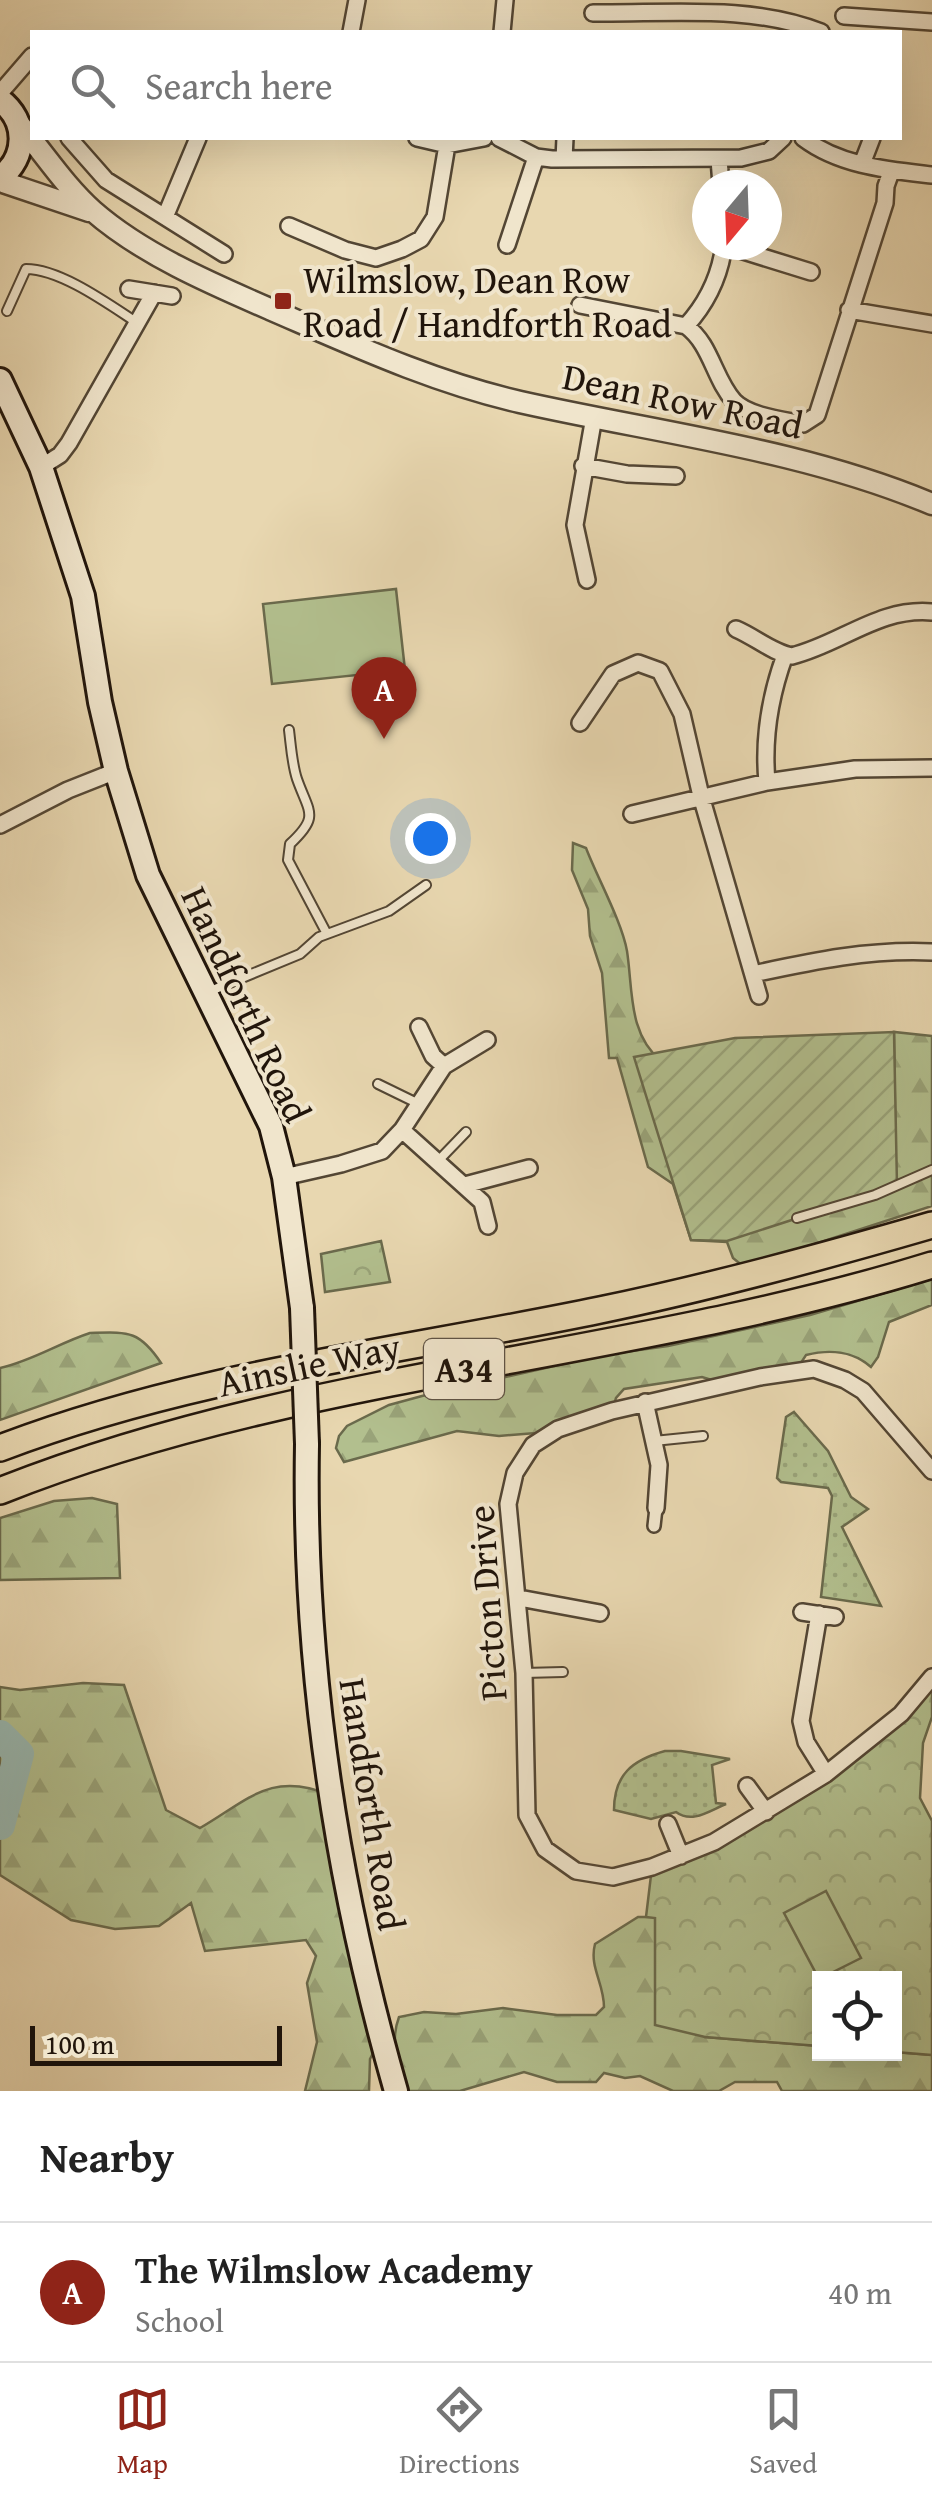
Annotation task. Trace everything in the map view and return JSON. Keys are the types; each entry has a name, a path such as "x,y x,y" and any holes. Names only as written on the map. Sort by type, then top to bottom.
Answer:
{"highway":[{"name":"Ainslie Way","path":"0,1448 164,1394 386,1347 617,1306 752,1276 932,1225"},
{"name":"Ainslie Way","path":"0,1491 112,1450 277,1406 762,1312 932,1265"}],"main road":[{"path":"0,97 19,124 21,148 17,160 0,180"},
{"name":"Handforth Road","path":"0,380 41,467 84,596 116,771 148,874 271,1126 284,1177 302,1308 306,1555 331,1810 378,2028 396,2091"}],"street":[{"path":"350,30 356,0"},
{"path":"502,30 505,0"},
{"path":"593,13 756,16 791,20 816,30"},
{"path":"837,30 845,14 932,22"},
{"path":"0,97 30,59"},
{"name":"Dean Row Road","path":"19,124 30,138"},
{"name":"Dean Row Road","path":"32,140 96,214 146,248 242,298 389,362 517,401 808,462 932,504"},
{"path":"70,140 106,180 224,254"},
{"path":"165,217 197,140"},
{"path":"426,140 447,145 473,140"},
{"path":"503,140 536,157 564,159 741,158 769,151 781,140"},
{"path":"564,159 565,140"},
{"path":"808,140 862,164 891,172 932,174"},
{"path":"862,164 871,140"},
{"path":"289,226 345,250 376,258 402,249 421,239 435,217 447,145"},
{"path":"506,246 536,157"},
{"path":"720,159 720,170"},
{"path":"580,304 686,326 700,340 736,403 803,424 817,414 820,406 891,172"},
{"name":"Dean Row Road","path":"0,180 96,214"},
{"path":"686,326 711,290 722,260"},
{"path":"772,260 811,272"},
{"path":"130,289 172,296"},
{"path":"41,467 60,455 69,443 154,293"},
{"path":"849,310 932,324"},
{"path":"587,580 575,524 594,417"},
{"path":"584,466 627,474 676,476"},
{"path":"736,628 784,655 802,654 879,618 932,612"},
{"path":"767,782 765,752 770,708 784,655"},
{"path":"580,723 613,674 638,662 660,671 682,714 701,796 759,996"},
{"path":"632,814 767,782 855,769 932,768"},
{"path":"0,825 68,790 116,771"},
{"path":"753,974 832,956 890,950 932,952"},
{"path":"419,1026 433,1056 444,1066"},
{"path":"284,1177 365,1158 382,1150 402,1130 444,1066 487,1040"},
{"path":"402,1130 482,1202 488,1226"},
{"path":"465,1185 529,1168"},
{"name":"Picton Drive","path":"932,1470 863,1392 845,1380 814,1369 796,1369 645,1402 543,1437 524,1456 510,1486 508,1504 524,1673 527,1815 546,1849 576,1871 600,1876 627,1874 681,1856 714,1842 826,1774 888,1726 932,1677"},
{"path":"645,1402 660,1478 654,1526"},
{"path":"519,1598 605,1614"},
{"path":"819,1611 801,1721 806,1742 826,1774"},
{"path":"747,1786 766,1812"},
{"path":"666,1822 681,1856"}],"lane":[{"path":"8,310 26,270 40,269 94,295 136,322"},
{"path":"289,730 296,778 308,801 310,816 307,828 290,844 288,860 327,934"},
{"path":"206,992 300,954 319,937 389,911 426,885"},
{"path":"378,1084 418,1104"},
{"path":"438,1162 466,1132"},
{"path":"797,1218 875,1195 932,1170"},
{"path":"654,1441 703,1436"},
{"path":"524,1673 563,1672"}],"green space":[{"path":"396,589 405,670 272,684 263,604"},
{"path":"573,843 586,848 620,927 637,1025 650,1050 661,1061 896,1186 894,1032 932,1036 932,1206 744,1267 733,1258 727,1242 691,1240 673,1184 648,1167 617,1058 609,1058 602,973 590,936 588,909 572,870"},
{"path":"894,1032 897,1186 727,1241 691,1240 634,1057 735,1038"},
{"path":"381,1241 390,1282 325,1292 321,1254"},
{"path":"932,1279 932,1305 889,1322 871,1367 849,1355 815,1353 806,1355 797,1369 725,1384 702,1377 624,1389 612,1411 536,1433 499,1436 457,1431 344,1462 336,1448 347,1426 389,1405 603,1355 668,1346 810,1315"},
{"path":"90,1333 132,1335 146,1344 161,1363 0,1420 0,1368"},
{"path":"794,1412 828,1451 851,1497 868,1509 842,1527 881,1606 821,1597 832,1496 828,1488 781,1482 777,1478 786,1417"},
{"path":"92,1498 117,1504 120,1578 0,1580 0,1518 54,1501"},
{"path":"932,1677 932,1717 923,1743 920,1798 932,1821 932,2055 902,2053 902,1971 812,1971 812,2045 705,2037 655,2025 655,1918 646,1917 652,1867 826,1774"},
{"path":"83,1683 124,1685 166,1810 200,1828 246,1799 275,1787 309,1788 330,1795 381,2038 370,2059 369,2091 305,2091 317,2042 307,1983 316,1956 306,1940 205,1951 191,1903 159,1926 115,1929 71,1920 0,1875 0,1687 20,1690"},
{"path":"665,1751 730,1759 712,1765 716,1803 726,1804 694,1817 676,1812 651,1819 614,1810 617,1787 627,1771 643,1759"},
{"path":"826,1891 861,1958 835,1971 815,1971 784,1913"},
{"path":"638,1917 655,1917 657,1941 705,2037 812,2045 812,2061 902,2061 902,2053 932,2055 932,2091 782,2091 777,2082 735,2082 719,2091 673,2091 640,2076 625,2078 604,2073 596,2082 557,2082 524,2072 460,2091 407,2091 395,2045 399,2017 503,2008 596,2015 604,2007 594,1960 595,1944"}],"waterway":[{"path":"0,1735 19,1754 0,1825"}],"place":[{"name":"Wilmslow, Dean Row Road / Handforth Road","path":"283,301"},
{"name":"The Wilmslow Academy","path":"384,739"}]}
